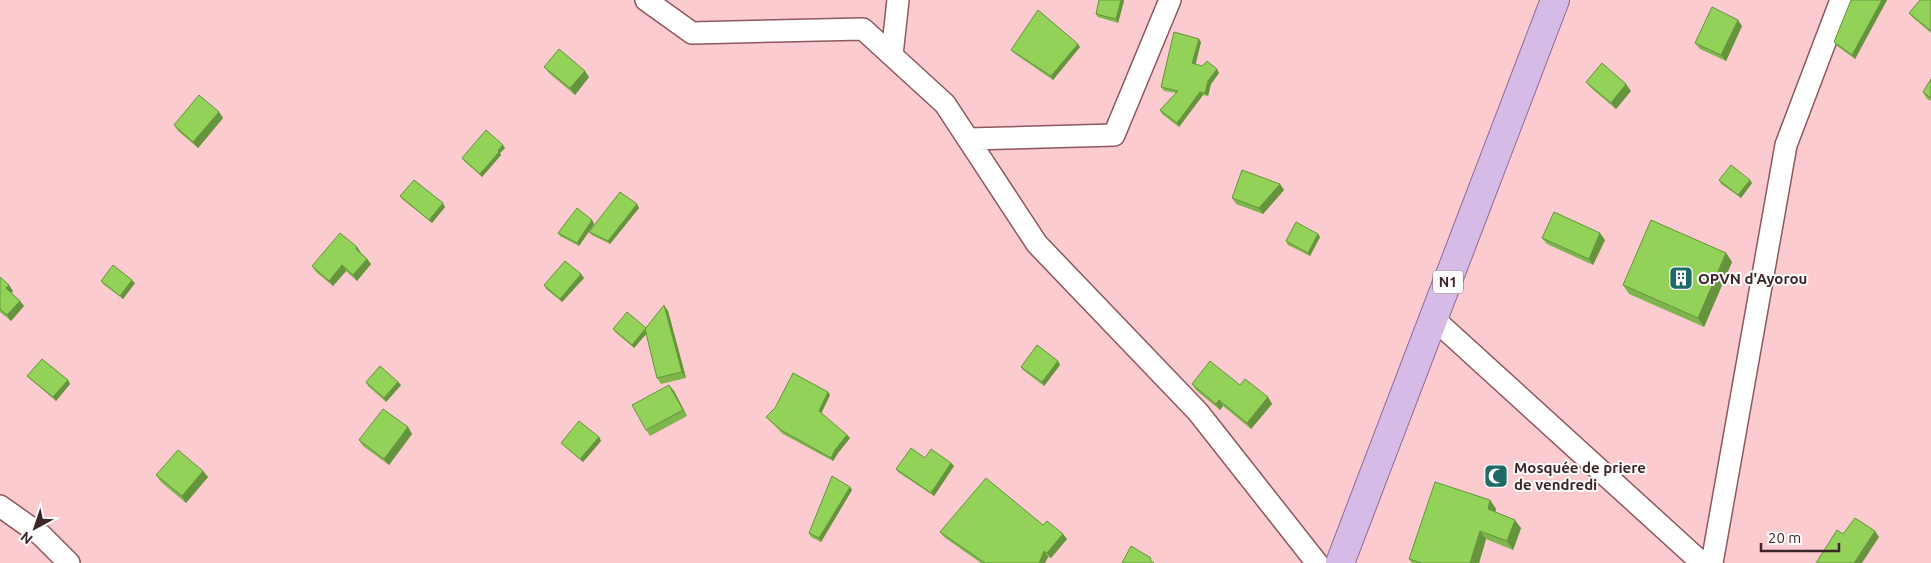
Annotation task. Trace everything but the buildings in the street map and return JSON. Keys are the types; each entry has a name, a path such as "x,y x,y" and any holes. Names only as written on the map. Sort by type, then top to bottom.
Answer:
{"main road":[{"name":"N1","path":"1340,563 1555,0"}],"street":[{"path":"646,0 692,33 863,29 945,104 1037,244 1198,412 1317,563"},
{"path":"892,55 898,0"},
{"path":"968,138 1114,135 1170,0"},
{"path":"1712,563 1786,145 1841,0"},
{"path":"1434,319 1702,563"},
{"path":"0,506 41,535 69,563"}],"place":[{"name":"OPVN d'Ayorou","path":"1681,278"},
{"name":"Mosquée de priere de vendredi","path":"1496,476"}]}
